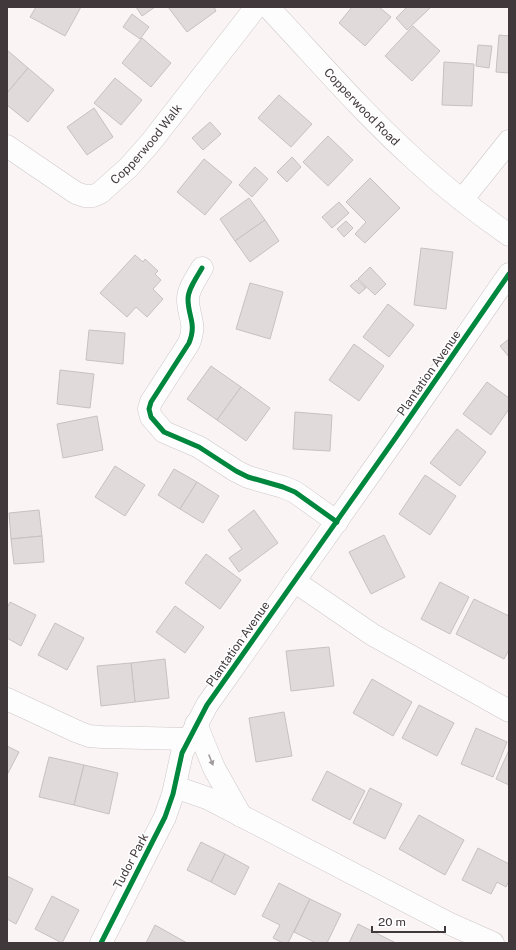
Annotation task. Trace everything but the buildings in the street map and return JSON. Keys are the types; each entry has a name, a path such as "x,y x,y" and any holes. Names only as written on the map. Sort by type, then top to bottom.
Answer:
{"street":[{"name":"Copperwood Walk","path":"7,146 76,193 85,196 93,196 100,193 129,167 151,142 256,7"},
{"name":"Copperwood Road","path":"268,7 367,114 414,159 462,200 509,235"},
{"path":"462,200 509,141"},
{"path":"202,268 190,291 188,299 193,323 192,337 151,402 149,409 151,417 164,432 199,447 236,472 296,492 337,522"},
{"name":"Plantation Avenue","path":"175,787 180,760 192,732 207,705 337,522 509,274"},
{"path":"294,581 373,635 509,711"},
{"path":"7,699 89,736 102,737 192,732 241,816"},
{"path":"175,787 202,796 448,923 493,943"},
{"name":"Tudor Park","path":"101,943 160,827 171,802 175,787"}],"cycle path":[{"path":"202,268 188,295 188,305 192,325 189,343 151,402 149,409 151,417 164,432 199,447 248,477 295,492 337,522"},
{"path":"101,943 165,817 173,794 182,753 207,705 509,274"}]}
